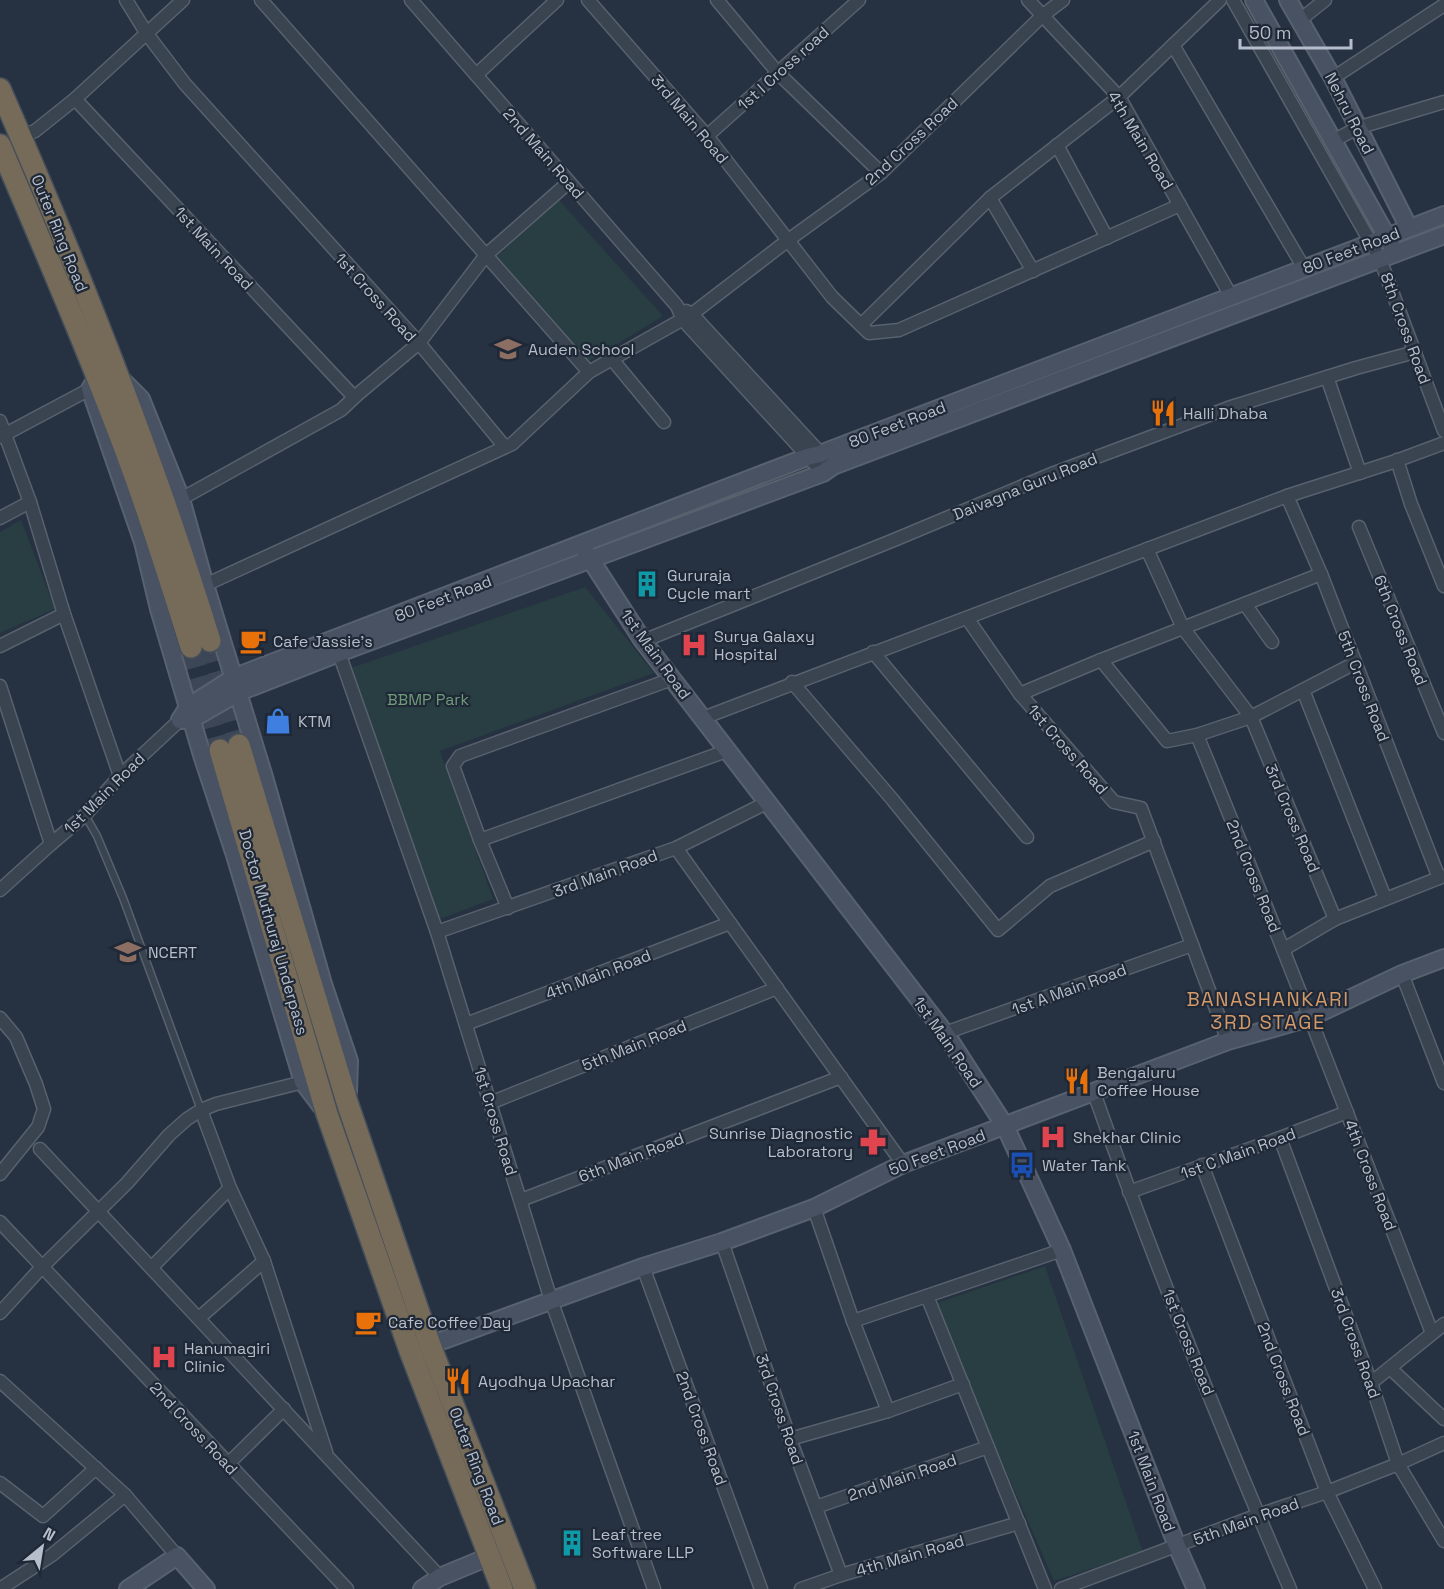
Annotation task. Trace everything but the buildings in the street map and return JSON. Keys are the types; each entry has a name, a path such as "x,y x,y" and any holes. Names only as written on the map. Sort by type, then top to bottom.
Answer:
{"highway":[{"name":"Outer Ring Road","path":"0,89 120,377"},
{"name":"Outer Ring Road","path":"0,145 94,383"},
{"path":"94,383 200,644 181,548 120,377"},
{"name":"Doctor Muthuraj Underpass","path":"327,1114 230,747 348,1105"},
{"name":"Outer Ring Road","path":"348,1105 430,1345 525,1589"},
{"name":"Outer Ring Road","path":"327,1114 410,1351 502,1589"}],"street":[{"name":"1st Cross Road","path":"126,0 147,34 185,84 419,343 340,410 181,499"},
{"path":"21,136 35,131 75,99 183,0"},
{"path":"205,585 512,444 589,372 261,0"},
{"name":"2nd Main Road","path":"411,0 677,306 828,470"},
{"path":"476,75 557,0"},
{"name":"3rd Main Road","path":"588,0 707,136 832,297 861,325"},
{"path":"717,0 778,73 881,173"},
{"name":"1st I Cross road","path":"707,136 859,0"},
{"name":"4th Main Road","path":"1028,0 1119,97 1231,296"},
{"name":"2nd Cross Road","path":"589,372 687,317 881,173 1042,16 1063,0"},
{"path":"1180,205 899,330 869,333 861,325 990,198 1119,97 1220,0"},
{"path":"1233,0 1388,256"},
{"path":"1254,0 1333,141 1379,240"},
{"name":"Nehru Road","path":"1288,0 1333,78 1409,228"},
{"path":"1300,20 1325,0"},
{"path":"1333,78 1444,5"},
{"path":"1173,45 1304,268"},
{"name":"1st Main Road","path":"75,99 354,398"},
{"path":"1333,141 1357,128 1444,102"},
{"path":"1057,145 1107,238"},
{"path":"505,447 419,343 486,255 569,182"},
{"path":"990,198 1033,271"},
{"name":"80 Feet Road","path":"237,685 339,653 586,552 814,455 1444,215"},
{"name":"80 Feet Road","path":"187,715 237,685 586,552 828,470 1444,235"},
{"name":"8th Cross Road","path":"1388,256 1415,352 1444,431"},
{"name":"Daivagna Guru Road","path":"643,640 894,540 1054,472 1228,408 1415,352"},
{"path":"611,358 664,422"},
{"path":"120,377 141,399 181,499 323,984 349,1061 348,1105"},
{"path":"1327,377 1360,473"},
{"path":"3,436 94,383 143,542 187,715 303,1082 327,1114"},
{"path":"0,421 3,436 30,502 64,614 120,776"},
{"path":"703,718 792,682 1287,496 1444,443"},
{"path":"1397,460 1411,504 1444,586"},
{"name":"5th Cross Road","path":"1287,496 1321,574 1442,877"},
{"path":"0,518 30,502"},
{"name":"6th Cross Road","path":"1359,527 1444,733"},
{"name":"3rd Cross Road","path":"1147,549 1183,628 1251,717 1335,920"},
{"name":"1st Main Road","path":"586,552 643,640 672,679 945,1033 1005,1126 1062,1250 1177,1546 1196,1589"},
{"path":"1020,694 1321,574"},
{"path":"1245,604 1272,642"},
{"path":"0,646 64,614"},
{"name":"1st Cross Road","path":"967,618 1020,694 1114,802 1141,808 1227,1041"},
{"path":"873,652 1027,837"},
{"name":"1st Cross Road","path":"339,653 438,933 551,1300 654,1589"},
{"path":"1101,660 1167,741 1197,735 1251,717 1355,663"},
{"path":"508,908 453,766 460,756 672,679"},
{"path":"792,682 892,799 998,930 1050,886 1154,841"},
{"path":"0,686 51,844"},
{"path":"1303,690 1385,898"},
{"name":"1st Main Road","path":"0,890 85,815 120,776 187,715"},
{"name":"2nd Cross Road","path":"1197,735 1284,949 1309,1018"},
{"path":"480,840 729,750"},
{"name":"3rd Main Road","path":"438,933 676,848 768,802"},
{"path":"676,848 903,1164"},
{"path":"1284,949 1335,920 1442,877"},
{"name":"4th Main Road","path":"466,1024 730,923"},
{"name":"1st A Main Road","path":"945,1033 1192,945"},
{"name":"50 Feet Road","path":"430,1345 643,1267 722,1242 814,1208 903,1164 1227,1041 1309,1018 1402,974 1444,958"},
{"path":"1402,974 1444,1083"},
{"name":"5th Main Road","path":"490,1103 777,988"},
{"path":"0,1018 16,1037 44,1109 38,1127 0,1174"},
{"name":"4th Cross Road","path":"1309,1018 1432,1332"},
{"name":"6th Main Road","path":"521,1200 841,1077"},
{"path":"0,1313 42,1267 127,1183 169,1135 201,1110 303,1082"},
{"name":"1st Cross Road","path":"1094,1093 1129,1192 1258,1515 1290,1589"},
{"path":"201,1110 230,1188 264,1261 327,1456"},
{"name":"1st C Main Road","path":"1129,1192 1347,1112"},
{"name":"3rd Cross Road","path":"1280,1138 1371,1383 1398,1464 1444,1541"},
{"path":"40,1149 440,1577"},
{"name":"2nd Cross Road","path":"1202,1165 1326,1492 1375,1589"},
{"path":"152,1267 230,1188"},
{"path":"814,1208 853,1321 888,1411"},
{"name":"2nd Cross Road","path":"0,1222 347,1589"},
{"name":"3rd Cross Road","path":"722,1242 790,1439 841,1575"},
{"path":"853,1321 1062,1250"},
{"path":"199,1318 264,1261"},
{"name":"2nd Cross Road","path":"643,1267 761,1589"},
{"path":"927,1296 1045,1589"},
{"path":"1371,1383 1444,1324"},
{"path":"1390,1369 1444,1419"},
{"path":"0,1381 125,1496 206,1589"},
{"path":"790,1439 888,1411 963,1384"},
{"path":"228,1464 284,1409"},
{"path":"1398,1464 1444,1443"},
{"name":"2nd Main Road","path":"816,1507 988,1447"},
{"name":"5th Main Road","path":"1065,1588 1398,1464"},
{"path":"0,1483 43,1516 96,1468"},
{"path":"2,1584 51,1555 125,1496"},
{"name":"4th Main Road","path":"801,1589 841,1575 1019,1523"},
{"path":"422,1589 440,1577 509,1548"},
{"path":"128,1589 177,1556"}],"lane":[{"path":"85,815 97,836 123,898 201,1110"}],"green space":[{"path":"559,200 663,316 588,362 495,258"},
{"path":"21,520 55,609 0,633 0,532"},
{"name":"BBMP Park","path":"585,587 654,673 440,751 493,899 440,919 351,668"},
{"path":"1045,1266 1143,1552 1054,1581 960,1366 937,1303"}],"tunnel":[{"path":"210,641 239,745"},
{"path":"191,647 220,750"}],"place":[{"name":"Auden School","path":"508,349"},
{"name":"Halli Dhaba","path":"1163,413"},
{"name":"Gururaja Cycle mart","path":"647,584"},
{"name":"Cafe Jassie's","path":"253,641"},
{"name":"Surya Galaxy Hospital","path":"694,645"},
{"name":"KTM","path":"278,721"},
{"name":"NCERT","path":"128,952"},
{"name":"Bengaluru Coffee House","path":"1077,1081"},
{"name":"Shekhar Clinic","path":"1053,1137"},
{"name":"Sunrise Diagnostic Laboratory","path":"873,1142"},
{"name":"Water Tank","path":"1022,1165"},
{"name":"Cafe Coffee Day","path":"368,1322"},
{"name":"Hanumagiri Clinic","path":"164,1357"},
{"name":"Ayodhya Upachar","path":"458,1381"},
{"name":"Leaf tree Software LLP","path":"572,1543"}],"district":[{"name":"BANASHANKARI 3RD STAGE","path":"1268,1010"}]}
